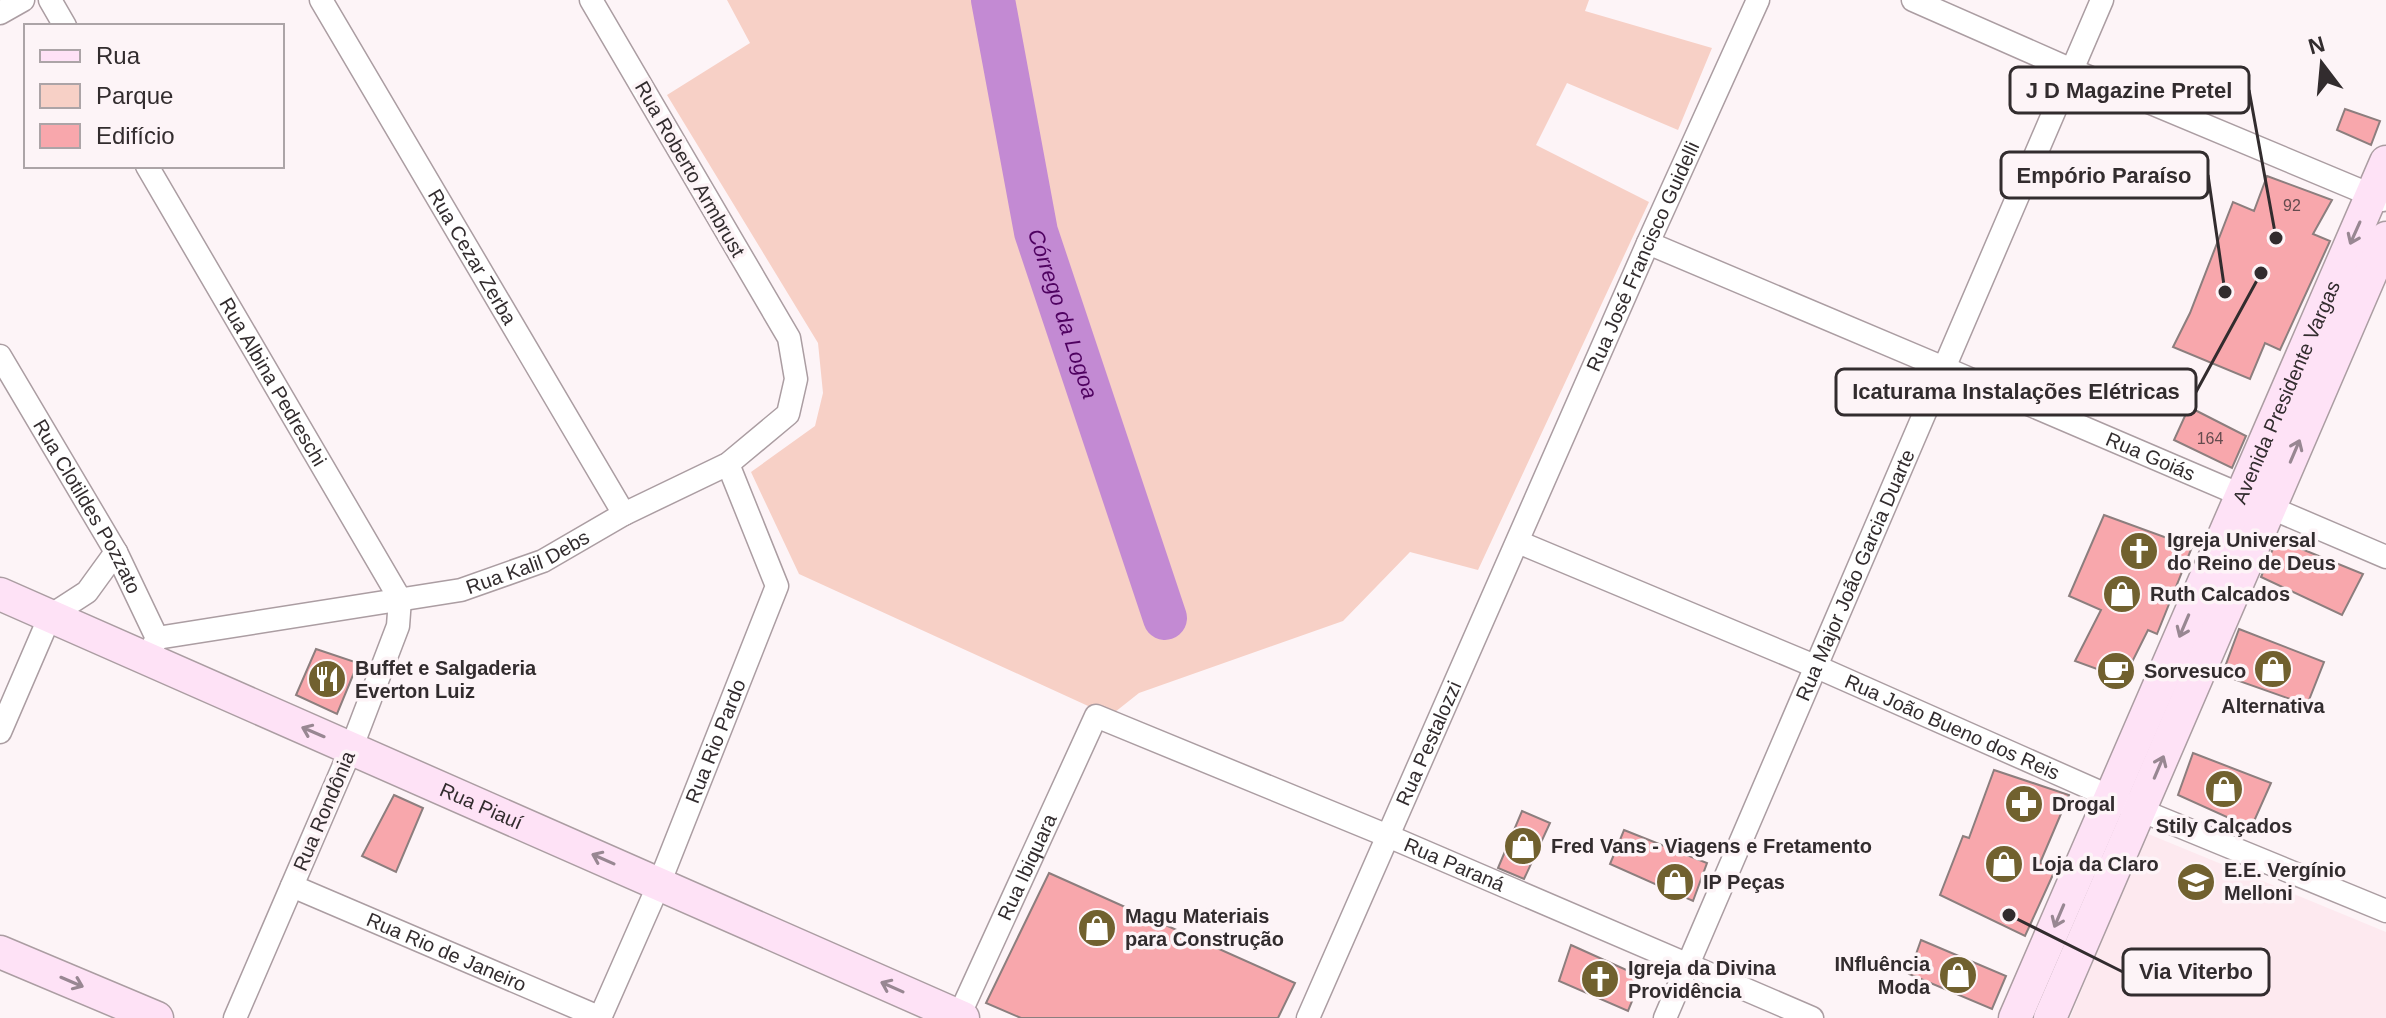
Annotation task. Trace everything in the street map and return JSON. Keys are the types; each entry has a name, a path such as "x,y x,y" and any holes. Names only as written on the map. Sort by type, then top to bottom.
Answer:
{"main road":[{"name":"Avenida Presidente Vargas","path":"2015,1018 2240,495 2379,198 2386,162"},
{"name":"Avenida Presidente Vargas","path":"2050,1018 2386,238"},
{"name":"Rua Piauí","path":"0,594 50,616 151,649 351,749 960,1017"},
{"path":"0,952 157,1018"}],"street":[{"path":"0,13 23,0"},
{"path":"50,0 64,24"},
{"name":"Rua Cezar Zerba","path":"321,0 624,514"},
{"name":"Rua Roberto Armbrust","path":"591,0 789,338"},
{"name":"Rua José Francisco Guidelli","path":"1530,515 1758,0"},
{"path":"1913,0 2379,198"},
{"name":"Rua Major João Garcia Duarte","path":"1665,1018 2102,0"},
{"name":"Rua Albina Pedreschi","path":"148,168 400,599"},
{"name":"Rua Goiás","path":"1648,243 2386,557"},
{"name":"Rua Kalil Debs","path":"151,649 400,599 461,590 543,561 624,514 728,464 788,414 796,379 789,338"},
{"name":"Rua Clotildes Pozzato","path":"0,356 116,552 151,649"},
{"name":"Rua Rio Pardo","path":"600,1018 659,884 777,586 728,464"},
{"name":"Rua Pestalozzi","path":"1308,1018 1530,515"},
{"name":"Rua João Bueno dos Reis","path":"1518,542 1817,667 2140,810 2386,911"},
{"path":"0,732 50,616 87,592 116,552"},
{"name":"Rua Rondônia","path":"235,1018 351,749 398,626 400,599"},
{"name":"Rua Paraná","path":"1096,716 1388,836 1812,1018"},
{"name":"Rua Ibiquara","path":"960,1017 1096,716"},
{"name":"Rua Rio de Janeiro","path":"292,886 600,1018"}],"shaded area":[{"name":"E.E. Vergínio Melloni","path":"2146,833 2386,932 2386,1018 2070,1018"}],"green space":[{"path":"727,0 1589,0 1585,11 1712,48 1678,130 1567,83 1536,145 1649,202 1478,570 1410,552 1343,621 1139,693 1110,716 799,574 751,472 815,426 823,393 818,343 667,95 750,43"}],"building":[{"path":"2345,109 2380,121 2371,145 2337,130"},
{"path":"2267,176 2332,200 2313,234 2330,241 2280,350 2265,343 2250,379 2173,347 2190,313 2233,202 2254,211"},
{"path":"2189,407 2246,436 2232,468 2174,440"},
{"path":"2104,515 2192,547 2157,634 2148,630 2127,680 2075,661 2101,610 2069,596"},
{"path":"2277,539 2363,574 2342,615 2261,577"},
{"name":"Alternativa","path":"2239,629 2324,662 2307,705 2222,675"},
{"name":"Buffet e Salgaderia Everton Luiz","path":"316,649 358,663 337,714 296,695"},
{"name":"Stily Calçados","path":"2193,753 2271,783 2251,828 2178,795"},
{"path":"1994,770 2069,795 2040,863 2056,868 2025,936 1940,895 1963,836 1969,838"},
{"path":"394,795 423,808 396,872 362,856"},
{"name":"Fred Vans - Viagens e Fretamento","path":"1522,811 1550,823 1524,879 1498,868"},
{"name":"IP Peças","path":"1624,830 1707,863 1693,901 1610,864"},
{"name":"Magu Materiais para Construção","path":"1049,873 1295,983 1278,1018 1021,1018 986,1003"},
{"name":"INfluência Moda","path":"1921,940 2006,976 1992,1009 1909,974"},
{"name":"Igreja da Divina Providência","path":"1571,945 1642,977 1628,1011 1559,981"}],"waterway":[{"name":"Córrego da Logoa","path":"993,0 1036,232 1165,618"}],"place":[{"name":"J D Magazine Pretel","path":"2276,238"},
{"name":"Icaturama Instalações Elétricas","path":"2261,273"},
{"name":"Empório Paraíso","path":"2225,292"},
{"name":"Igreja Universal do Reino de Deus","path":"2139,551"},
{"name":"Ruth Calcados","path":"2122,594"},
{"name":"Alternativa","path":"2273,669"},
{"name":"Sorvesuco","path":"2116,671"},
{"name":"Buffet e Salgaderia Everton Luiz","path":"327,679"},
{"name":"Stily Calçados","path":"2224,789"},
{"name":"Drogal","path":"2024,804"},
{"name":"Fred Vans - Viagens e Fretamento","path":"1523,846"},
{"name":"Loja da Claro","path":"2004,864"},
{"name":"IP Peças","path":"1675,882"},
{"name":"E.E. Vergínio Melloni","path":"2196,882"},
{"name":"Via Viterbo","path":"2009,915"},
{"name":"Magu Materiais para Construção","path":"1097,928"},
{"name":"INfluência Moda","path":"1958,975"},
{"name":"Igreja da Divina Providência","path":"1600,979"}]}
